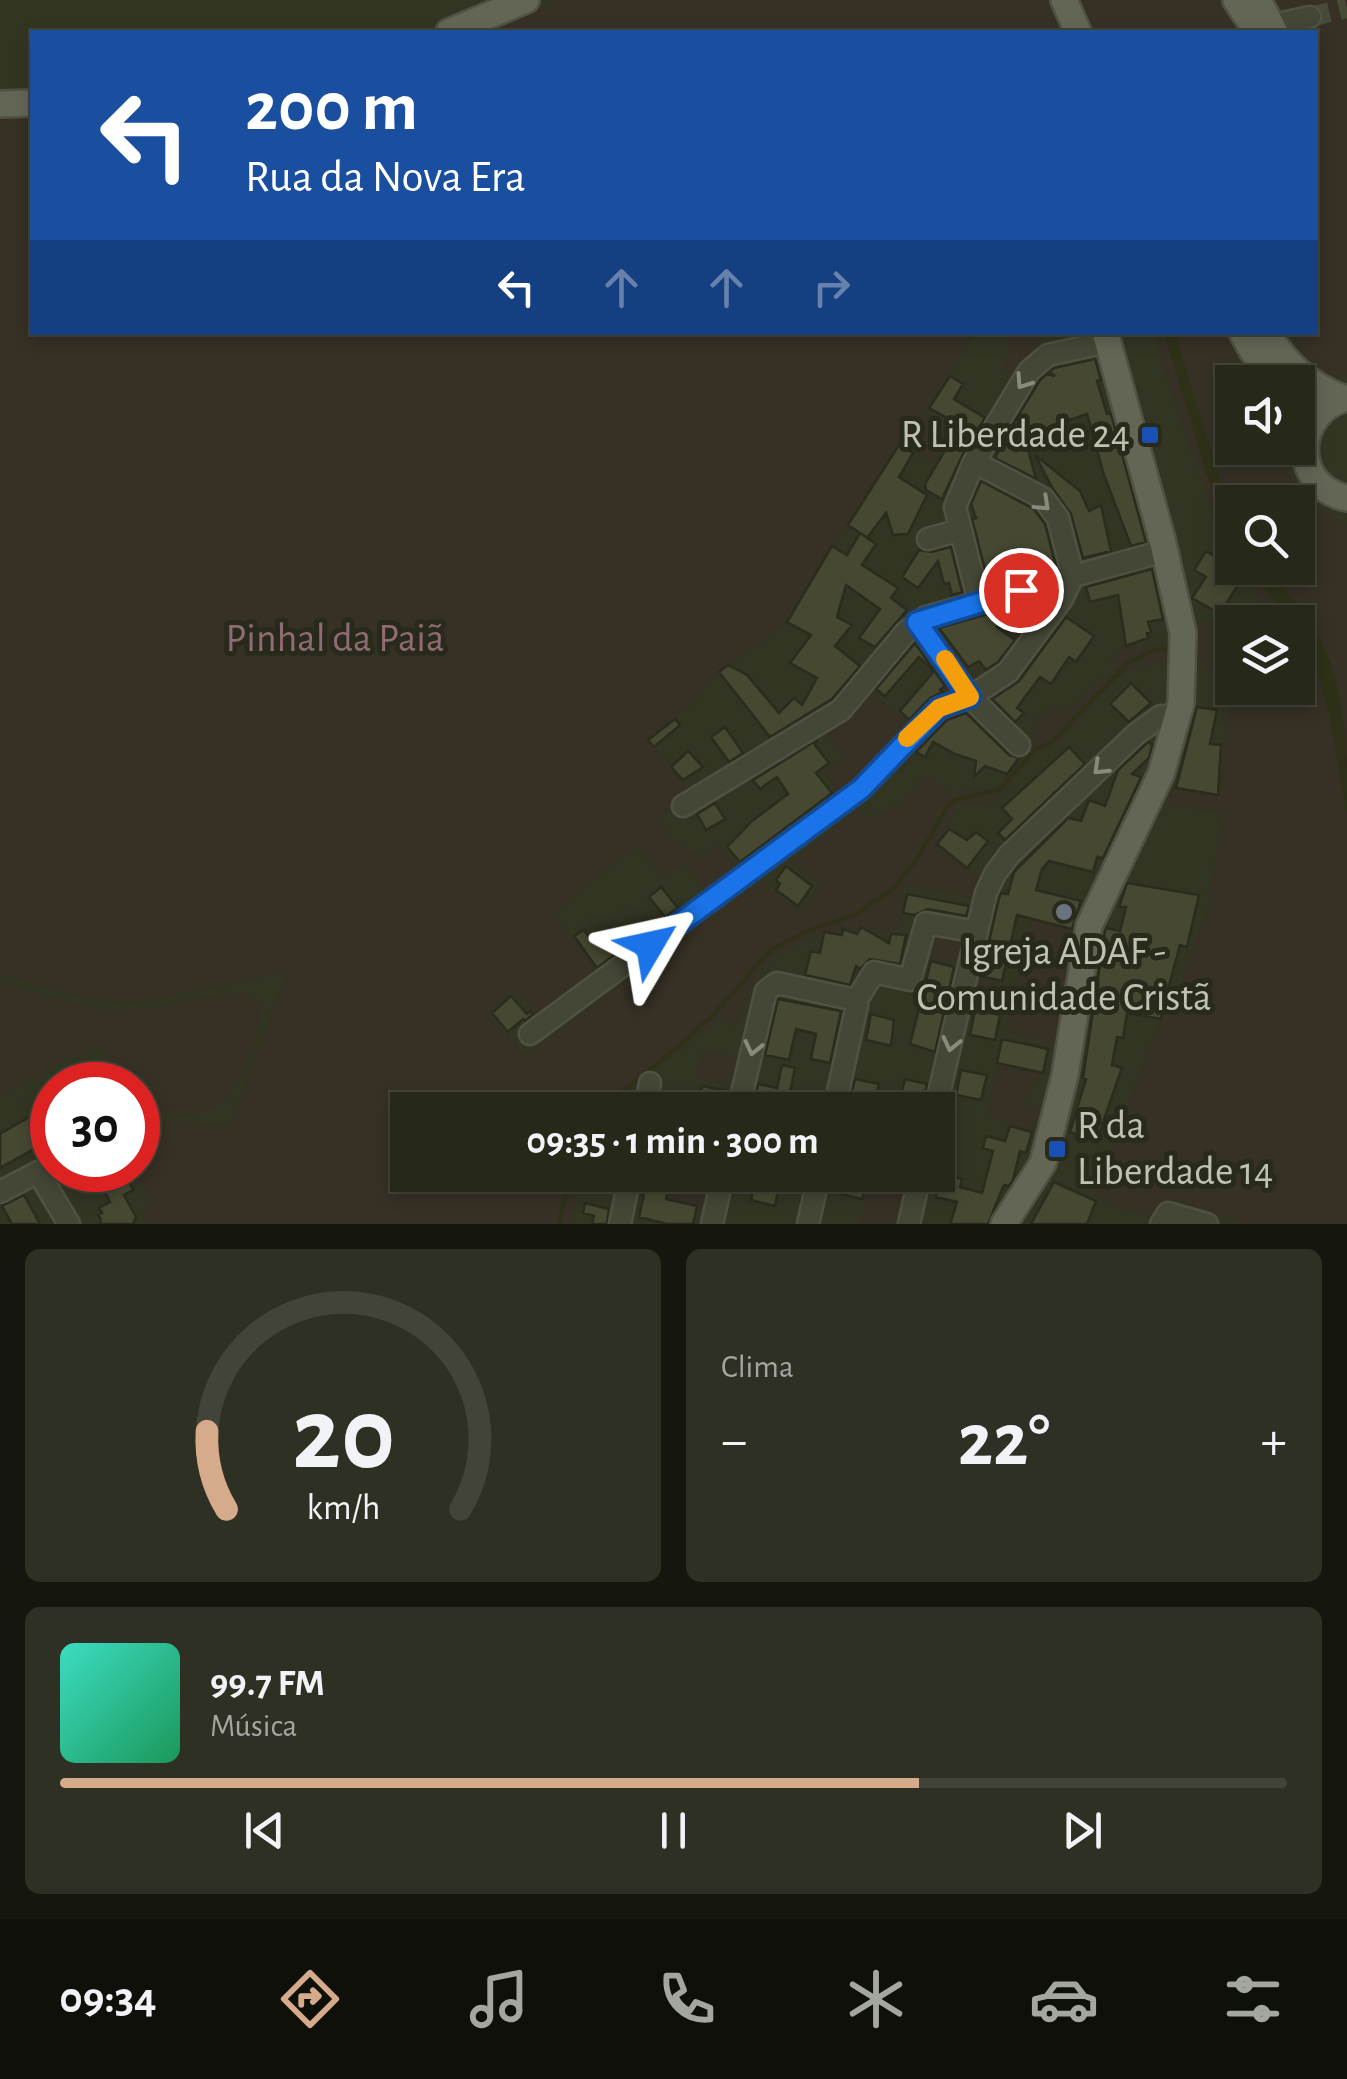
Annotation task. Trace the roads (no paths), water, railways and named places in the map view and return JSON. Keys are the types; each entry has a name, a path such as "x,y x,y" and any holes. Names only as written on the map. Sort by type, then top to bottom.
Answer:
{"main road":[{"path":"454,30 526,0"},
{"path":"1064,0 1077,30"},
{"path":"1236,0 1256,30"},
{"path":"1258,0 1279,28"},
{"path":"0,104 30,103"},
{"path":"1244,335 1264,365"},
{"path":"1268,335 1299,374 1318,389 1345,398"},
{"path":"1004,1224 1043,1163 1066,1075 1089,926 1160,774 1182,688 1184,632 1106,337"},
{"path":"1315,418 1345,398"},
{"path":"1307,465 1326,490 1344,499"}],"street":[{"path":"1279,28 1310,17"},
{"path":"978,602 955,507 974,462 1029,371 1048,356 1106,337"},
{"path":"530,1034 861,789 939,708 970,697 1008,672 1062,599 1073,576 1058,518 1042,498 974,462"},
{"path":"928,538 960,530"},
{"path":"683,806 841,710 917,622 1164,551"},
{"path":"917,622 970,697 1020,745"},
{"path":"940,1092 986,892 995,874 1009,855 1148,724 1166,715 1177,717"},
{"path":"855,1002 874,972 910,980 926,923 977,932"},
{"path":"742,1092 769,986 783,984 855,1002"},
{"path":"838,1092 855,1002"},
{"path":"648,1092 650,1083"},
{"path":"0,1192 38,1172 69,1224"},
{"path":"620,1224 627,1192"},
{"path":"712,1224 720,1192"},
{"path":"808,1224 816,1192"},
{"path":"909,1224 916,1192"},
{"path":"1162,1224 1168,1213 1207,1224"}],"waterway":[{"path":"621,1092 713,1015 773,948 809,930 857,914 893,889 919,856 948,805 957,799 999,790 1035,750 1052,742 1126,665 1149,652 1170,648"},
{"path":"559,1224 566,1192"}],"tunnel":[{"path":"1310,17 1347,8"}],"place":[{"name":"R Liberdade 24","path":"1150,435"},
{"name":"Igreja ADAF - Comunidade Cristã","path":"1064,912"},
{"name":"R da Liberdade 14","path":"1057,1149"}],"park label":[{"name":"Pinhal da Paiã","path":"335,639"}]}
